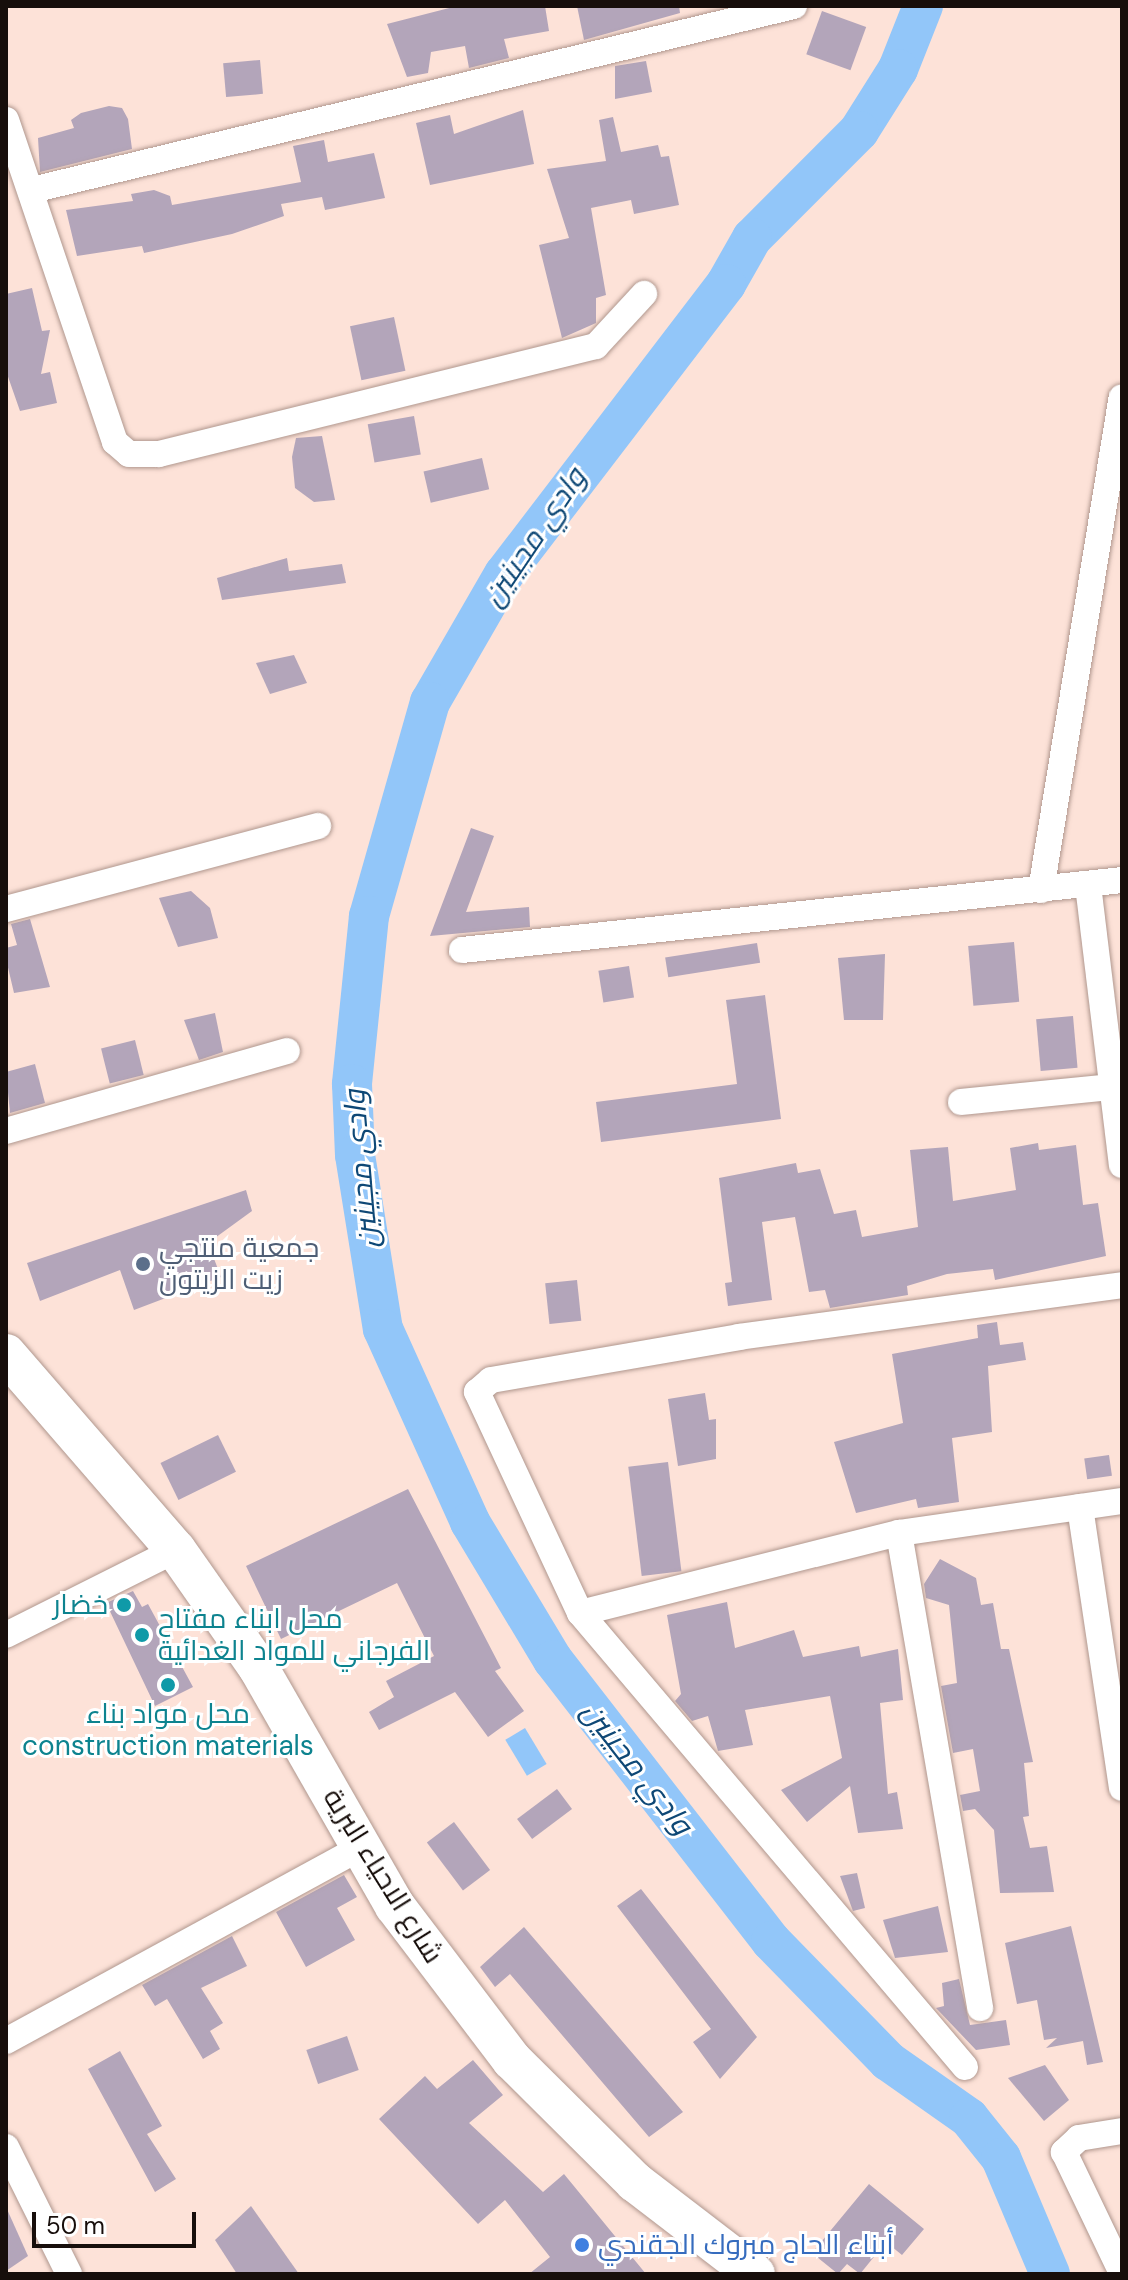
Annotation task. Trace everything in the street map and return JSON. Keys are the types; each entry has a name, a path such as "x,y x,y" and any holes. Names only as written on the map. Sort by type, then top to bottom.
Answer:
{"main road":[{"name":"شارع الاحياء البرية","path":"6,1354 176,1550 258,1667 362,1847 429,1955 543,2095 659,2202 755,2274"}],"street":[{"path":"32,190 794,6"},
{"path":"6,120 115,442 129,454 174,450 596,346 644,294"},
{"path":"1041,890 1122,398"},
{"path":"6,909 318,826"},
{"path":"462,950 1122,880"},
{"path":"1088,885 1122,1165"},
{"path":"6,1131 287,1051"},
{"path":"961,1102 1112,1087"},
{"path":"965,2067 580,1613 477,1392 480,1385 739,1337 1122,1285"},
{"path":"580,1613 899,1533 1122,1501"},
{"path":"1080,1507 1122,1788"},
{"path":"899,1533 980,2008"},
{"path":"6,1635 176,1550"},
{"path":"6,2041 362,1847"},
{"path":"1122,2131 1079,2138 1064,2152 1122,2273"},
{"path":"6,2147 69,2274"}],"water":[{"path":"525,1728 547,1764 527,1776 505,1740"}],"building":[{"path":"457,6 545,6 549,31 504,39 509,58 469,68 465,46 431,52 428,73 407,77 387,24"},
{"path":"577,6 679,6 680,13 584,40"},
{"path":"822,11 866,27 850,70 806,54"},
{"path":"260,60 263,94 226,97 223,63"},
{"path":"646,61 652,92 615,99 615,66"},
{"path":"109,106 122,108 128,119 132,149 40,172 38,138 74,128 71,120 81,113"},
{"path":"523,110 534,164 430,185 416,123 450,115 454,134"},
{"path":"613,117 621,152 658,145 661,157 669,156 679,205 634,214 631,200 591,208 606,295 596,298 596,323 562,338 539,245 569,238 547,169 606,161 599,120"},
{"path":"324,140 328,162 374,153 385,198 325,210 322,197 281,204 284,216 232,234 144,253 142,246 77,256 66,210 133,201 131,194 154,190 170,196 172,205 301,182 293,146"},
{"path":"32,288 42,331 50,330 41,374 50,372 57,403 20,411 6,371 6,294"},
{"path":"394,317 405,371 361,380 350,326"},
{"path":"414,416 421,454 374,463 368,424"},
{"path":"322,436 335,500 314,502 295,488 292,457 296,438"},
{"path":"482,458 489,489 431,503 424,471"},
{"path":"287,558 289,571 342,564 346,583 222,600 217,578"},
{"path":"294,655 307,683 270,694 256,663"},
{"path":"471,828 494,836 466,912 529,907 530,927 430,936"},
{"path":"191,891 210,908 218,938 178,947 159,898"},
{"path":"30,919 50,987 14,993 6,959 6,948 17,945 11,924"},
{"path":"1014,942 1019,1002 973,1006 968,946"},
{"path":"757,943 760,963 668,977 665,958"},
{"path":"885,954 883,1020 844,1020 838,958"},
{"path":"629,966 634,998 603,1002 598,971"},
{"path":"765,995 781,1119 601,1142 596,1102 737,1084 726,1000"},
{"path":"215,1013 223,1052 199,1060 184,1020"},
{"path":"1073,1016 1078,1068 1041,1071 1036,1019"},
{"path":"135,1040 144,1075 110,1083 101,1048"},
{"path":"35,1064 45,1103 10,1113 6,1072"},
{"path":"1038,1143 1039,1150 1076,1145 1083,1205 1098,1203 1106,1256 995,1280 993,1269 947,1274 907,1286 908,1295 830,1308 825,1290 809,1292 795,1217 762,1222 772,1300 728,1306 725,1283 732,1282 719,1178 796,1163 798,1173 820,1169 834,1214 856,1210 862,1237 918,1227 910,1150 948,1147 953,1201 1016,1190 1010,1148"},
{"path":"246,1190 252,1211 208,1243 221,1277 134,1310 120,1270 40,1301 27,1263"},
{"path":"577,1280 581,1321 549,1324 545,1283"},
{"path":"997,1322 1000,1345 1023,1342 1026,1360 988,1366 992,1432 952,1438 959,1502 918,1508 916,1499 856,1513 834,1442 903,1423 892,1354 978,1338 977,1325"},
{"path":"705,1393 709,1420 716,1419 716,1459 678,1466 668,1399"},
{"path":"218,1435 236,1472 178,1500 160,1463"},
{"path":"1109,1455 1112,1476 1087,1479 1084,1458"},
{"path":"668,1462 681,1571 642,1576 628,1467"},
{"path":"408,1489 501,1668 495,1671 524,1711 488,1737 455,1692 379,1730 369,1712 394,1697 386,1681 434,1656 397,1583 281,1639 246,1566"},
{"path":"940,1559 976,1578 981,1605 993,1603 1001,1649 1009,1649 1033,1762 1024,1763 1029,1816 1023,1817 1030,1848 1047,1846 1054,1892 1000,1893 994,1830 975,1809 963,1811 960,1795 980,1791 973,1749 953,1753 941,1686 957,1683 949,1605 926,1598 924,1584"},
{"path":"133,1591 142,1607 148,1604 193,1687 155,1706 106,1603"},
{"path":"727,1602 735,1648 794,1630 803,1657 859,1646 861,1657 898,1649 903,1700 880,1703 888,1794 897,1792 903,1829 858,1833 850,1786 807,1822 781,1790 842,1758 830,1696 745,1710 753,1745 718,1751 708,1716 692,1721 675,1701 681,1694 667,1615"},
{"path":"557,1789 572,1809 532,1839 517,1819"},
{"path":"454,1822 490,1870 463,1890 427,1842"},
{"path":"857,1873 865,1908 853,1911 840,1876"},
{"path":"344,1875 357,1897 337,1908 355,1940 306,1967 276,1912"},
{"path":"641,1889 757,2037 720,2079 693,2042 711,2029 617,1906"},
{"path":"938,1906 948,1952 895,1958 883,1920"},
{"path":"1071,1926 1103,2062 1087,2065 1083,2041 1046,2048 1057,2038 1044,2040 1037,2000 1017,2004 1005,1943"},
{"path":"524,1927 683,2112 649,2137 510,1974 495,1987 480,1967"},
{"path":"232,1936 247,1966 201,1988 223,2023 210,2031 220,2049 203,2059 167,1999 155,2006 142,1985"},
{"path":"959,1979 970,2025 1006,2020 1010,2045 976,2050 936,2008 944,2006 942,1983"},
{"path":"347,2036 359,2070 318,2084 306,2050"},
{"path":"120,2051 162,2126 147,2134 176,2179 155,2192 88,2069"},
{"path":"473,2060 503,2095 469,2123 543,2192 564,2174 646,2274 529,2274 550,2257 505,2200 478,2224 379,2119 425,2076 437,2089"},
{"path":"1045,2065 1069,2100 1044,2121 1008,2078"},
{"path":"869,2184 924,2229 902,2255 886,2242 860,2274 847,2264 838,2274 812,2253"},
{"path":"251,2206 299,2274 237,2274 215,2240"},
{"path":"6,2207 28,2256 6,2271"}],"waterway":[{"name":"وادي مجينين","path":"923,6 898,69 859,131 752,238 726,284 504,574 430,702 369,916 352,1084 355,1155 383,1329 470,1522 553,1660 771,1941 888,2061 969,2118 1001,2158 1050,2274"}],"place":[{"name":"جمعية منتجي زيت الزيتون","path":"143,1264"},
{"name":"خضار","path":"124,1605"},
{"name":"محل ابناء مفتاح الفرجاني للمواد الغدائية","path":"142,1635"},
{"name":"محل مواد بناء construction materials","path":"168,1685"},
{"name":"أبناء الحاج مبروك الجقندي","path":"582,2245"}]}
